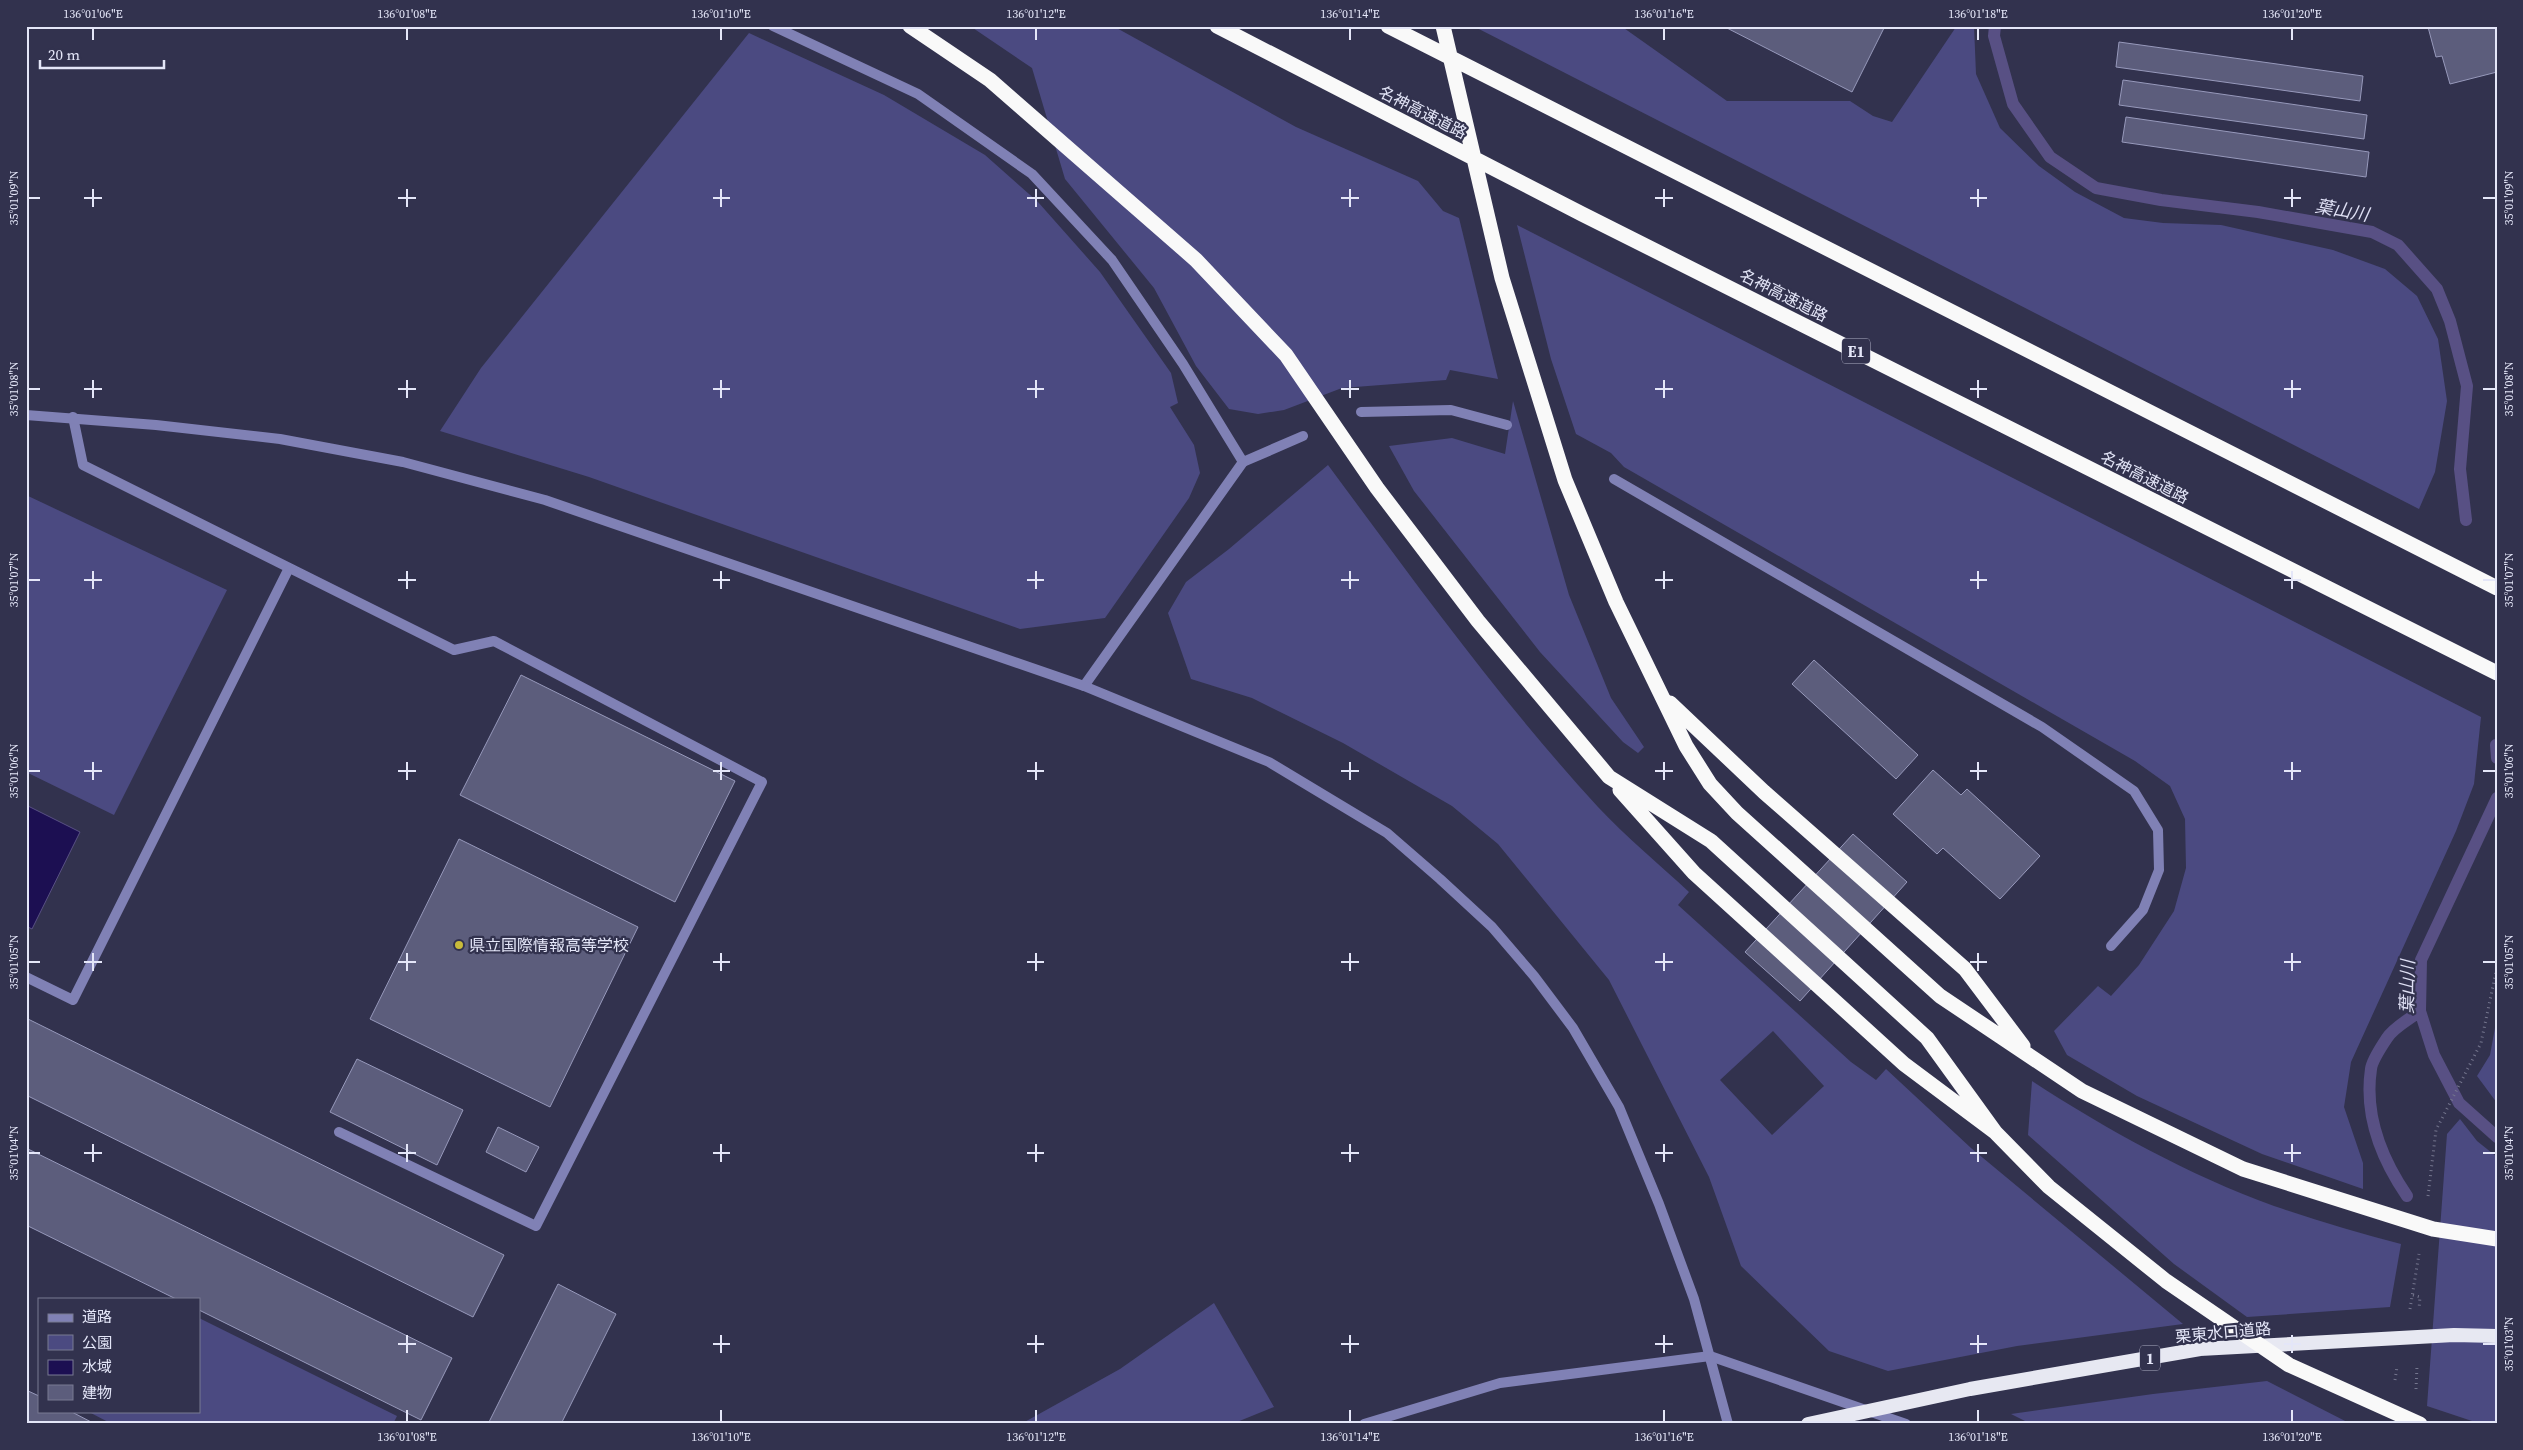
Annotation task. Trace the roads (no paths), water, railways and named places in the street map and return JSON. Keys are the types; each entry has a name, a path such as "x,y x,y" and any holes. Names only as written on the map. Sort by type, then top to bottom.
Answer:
{"highway":[{"path":"910,26 990,80 1196,260 1286,355 1377,488 1478,621 1609,777 1694,873 1904,1064 1995,1132"},
{"name":"名神高速道路","path":"1217,26 1582,214 2497,673"},
{"path":"1388,26 2497,588"},
{"path":"1443,26 1502,278 1565,480 1616,602 1686,746 1710,784 1737,813 1940,996 2082,1091 2243,1169 2433,1228 2497,1239"},
{"path":"1662,696 1764,792 1965,969 2030,1055"},
{"path":"1609,777 1712,841 1927,1038 1995,1132 2049,1187 2166,1282 2289,1365 2420,1424"},
{"name":"栗東水口道路","path":"1808,1424 1970,1389 2200,1349 2454,1335 2497,1336"}],"street":[{"path":"773,26 918,94 1032,174 1112,260 1183,364 1242,462"},
{"path":"1361,412 1451,410 1507,425"},
{"path":"26,415 73,417 280,438 403,462 544,500 1084,686 1278,767 1387,833 1492,927 1534,976 1573,1028 1619,1107 1659,1204 1694,1299 1728,1424"},
{"path":"73,417 83,465 454,650 494,641 762,782 536,1226 339,1132"},
{"path":"1084,686 1242,462 1303,436"},
{"path":"1614,479 2042,727 2134,791 2158,830 2160,870 2143,910 2111,946"},
{"path":"26,977 73,1000 289,568"},
{"path":"1364,1424 1500,1383 1710,1356 1906,1424"}],"water":[{"path":"26,805 80,832 32,929 26,926"}],"waterway":[{"name":"葉山川","path":"1995,26 1994,36 2013,104 2050,157 2096,188 2161,200 2258,212 2372,232 2398,245 2437,289 2450,321 2467,386 2460,469 2466,520"},
{"name":"葉山川","path":"2496,745 2497,758"},
{"name":"葉山川","path":"2497,798 2421,960 2420,1011 2434,1055 2459,1103 2497,1137"},
{"path":"2407,1196 2382,1152 2372,1120 2369,1086 2372,1065 2387,1038 2398,1027 2420,1011"}],"place":[{"name":"県立国際情報高等学校","path":"459,945"}]}
